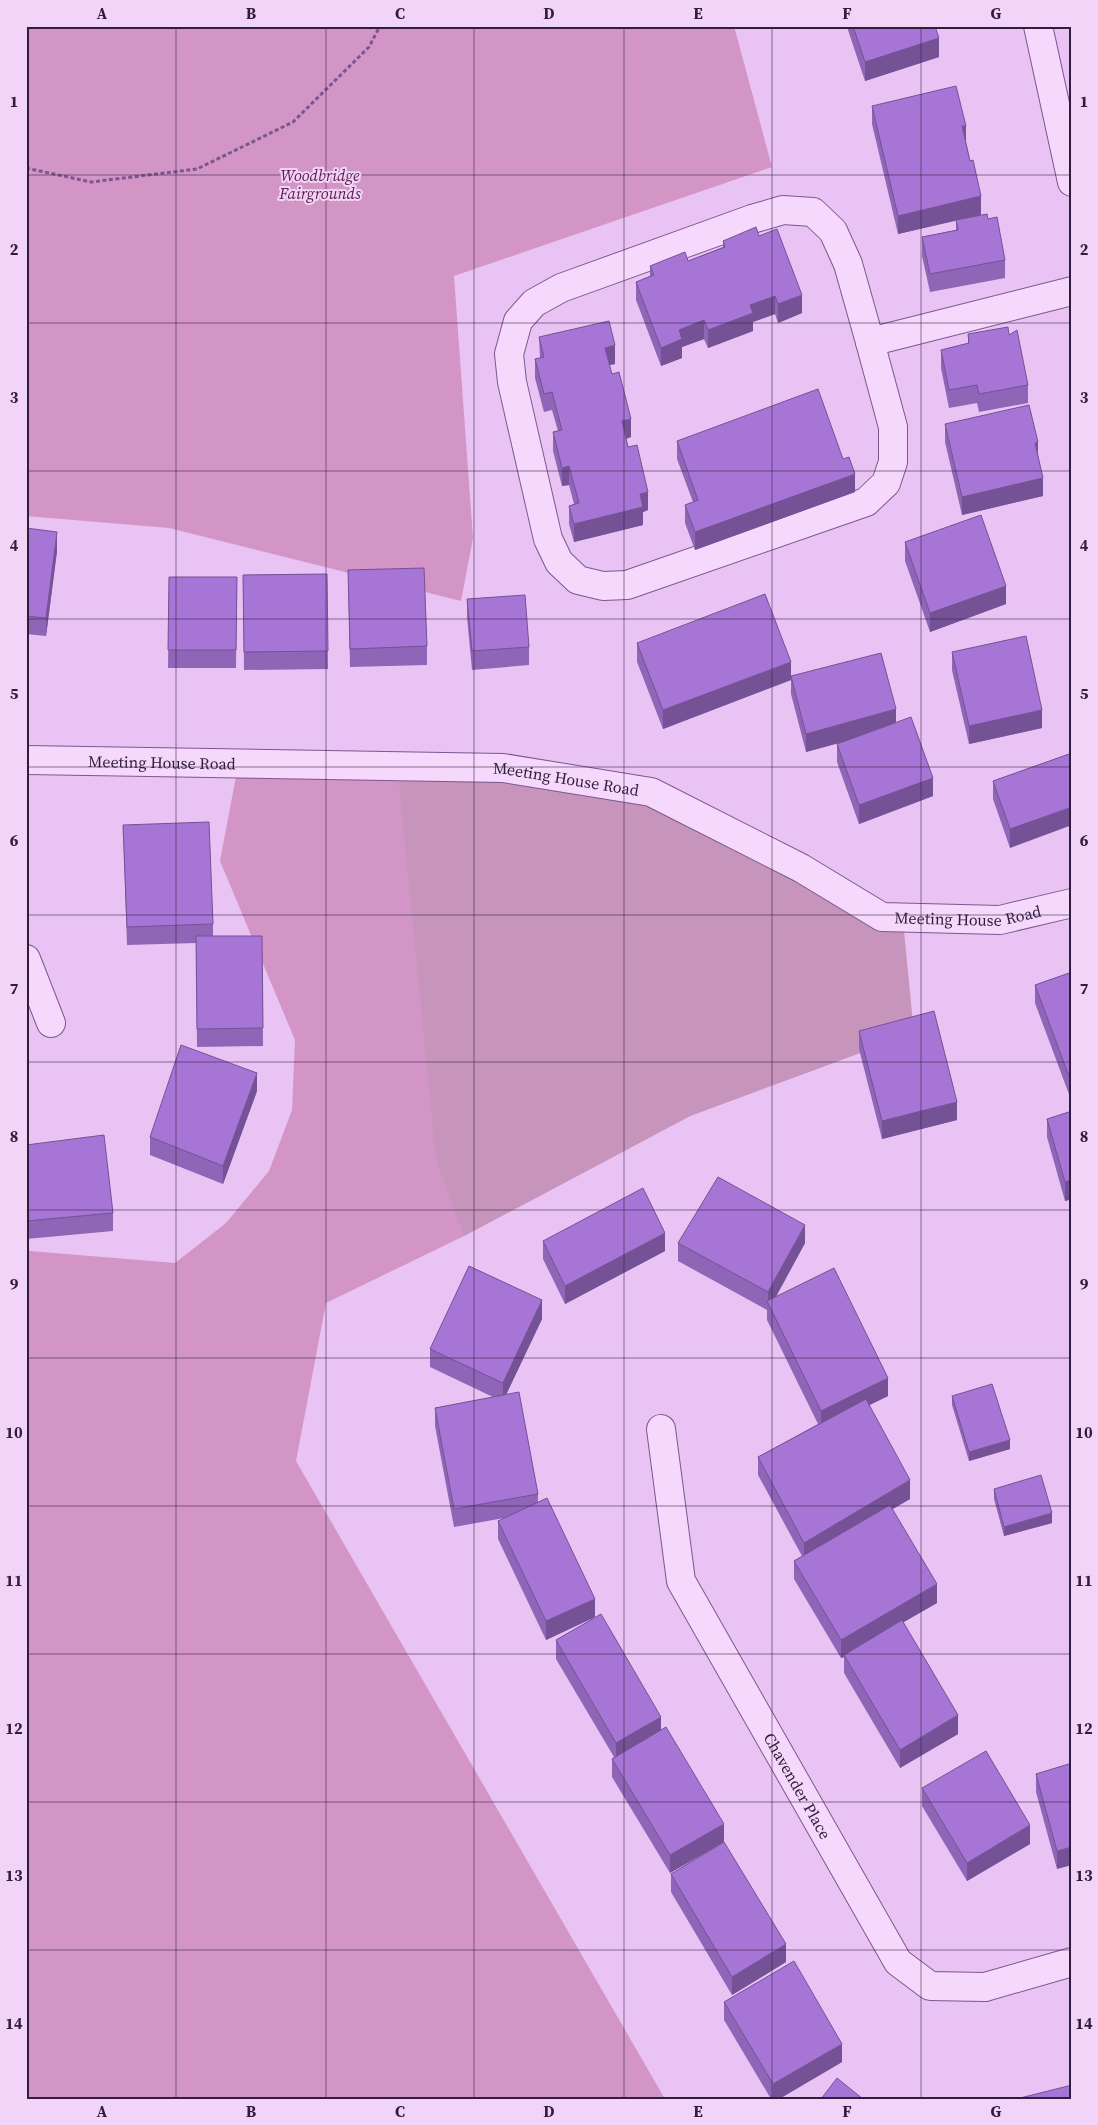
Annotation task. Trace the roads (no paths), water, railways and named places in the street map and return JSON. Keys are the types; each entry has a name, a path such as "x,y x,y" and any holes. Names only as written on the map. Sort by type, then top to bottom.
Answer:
{"street":[{"path":"1038,26 1072,182"},
{"path":"783,210 813,212 833,231 848,264 870,342 893,427 893,462 886,483 866,502 627,585 603,586 578,580 558,562 548,539 512,382 510,354 518,321 534,303 562,288 752,219 783,210"},
{"path":"870,342 1072,291"},
{"name":"Meeting House Road","path":"26,760 503,768 651,792 801,868 882,917 1000,920 1072,903"},
{"path":"26,960 51,1023"},
{"name":"Chavender Place","path":"661,1429 681,1581 898,1962 930,1986 985,1987 1072,1962"}],"park label":[{"name":"Woodbridge Fairgrounds","path":"320,184"}]}
